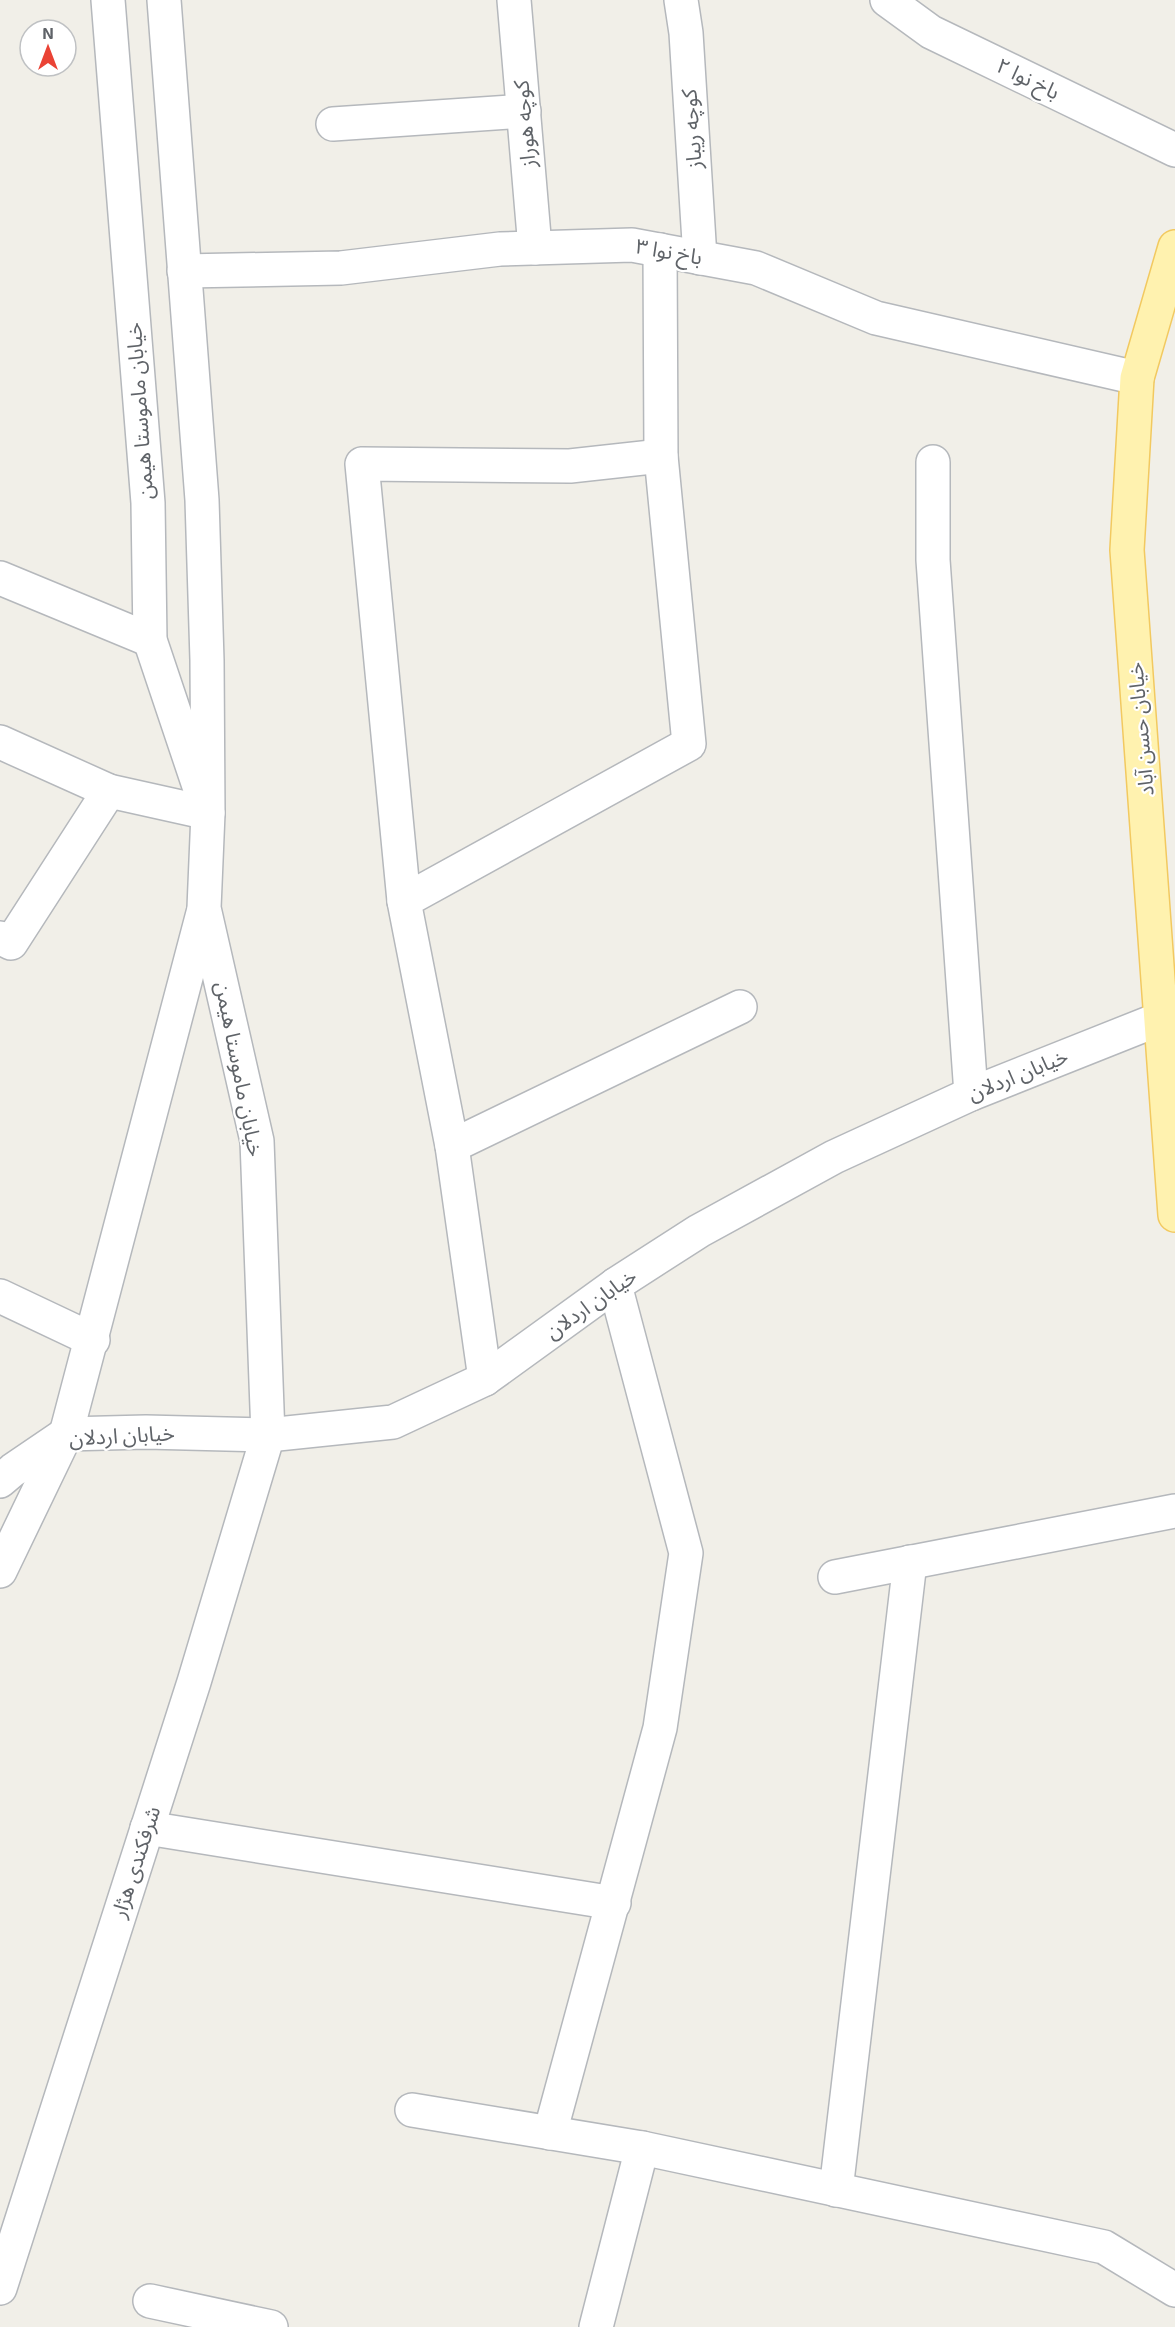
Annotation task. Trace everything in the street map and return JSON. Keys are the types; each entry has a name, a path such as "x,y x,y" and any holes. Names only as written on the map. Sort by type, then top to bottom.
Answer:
{"main road":[{"name":"خیابان حسن آباد","path":"1175,247 1137,378 1127,550 1168,1018 1175,1215"}],"street":[{"name":"خیابان ماموستا هیمن","path":"108,0 148,503 150,640 208,813"},
{"name":"خیابان ماموستا هیمن","path":"164,0 202,500 207,660 208,813 204,908 257,1141 268,1435"},
{"name":"کوچه هوراز","path":"514,0 535,248"},
{"name":"کوچه ریباز","path":"681,0 686,33 700,258"},
{"name":"باخ نوا ۲","path":"886,0 923,10 931,32 1175,150"},
{"path":"333,124 524,111"},
{"name":"باخ نوا ۳","path":"184,271 341,268 500,249 632,245 756,268 876,318 1137,378"},
{"path":"404,901 689,744 661,456 660,250"},
{"path":"485,1379 452,1146 404,901 362,464 570,466 661,456"},
{"path":"933,462 933,560 971,1094"},
{"path":"0,578 150,640"},
{"path":"0,742 110,791 208,813"},
{"path":"0,938 11,943 110,791"},
{"path":"0,1571 66,1434 93,1340 204,908"},
{"path":"452,1146 740,1007"},
{"name":"خیابان اردلان","path":"0,1482 13,1470 66,1434 146,1432 268,1435 393,1422 485,1379 615,1285 699,1231 834,1157 971,1094 1168,1018"},
{"path":"550,2133 660,1728 686,1553 615,1285"},
{"path":"0,1296 93,1340"},
{"name":"شرفکندی هژار","path":"0,2288 194,1682 268,1435"},
{"path":"835,1577 1175,1511"},
{"path":"836,2190 909,1562"},
{"path":"147,1828 614,1904"},
{"path":"412,2110 642,2148 1104,2247 1175,2290"},
{"path":"596,2327 642,2148"},
{"path":"150,2301 271,2327"}]}
